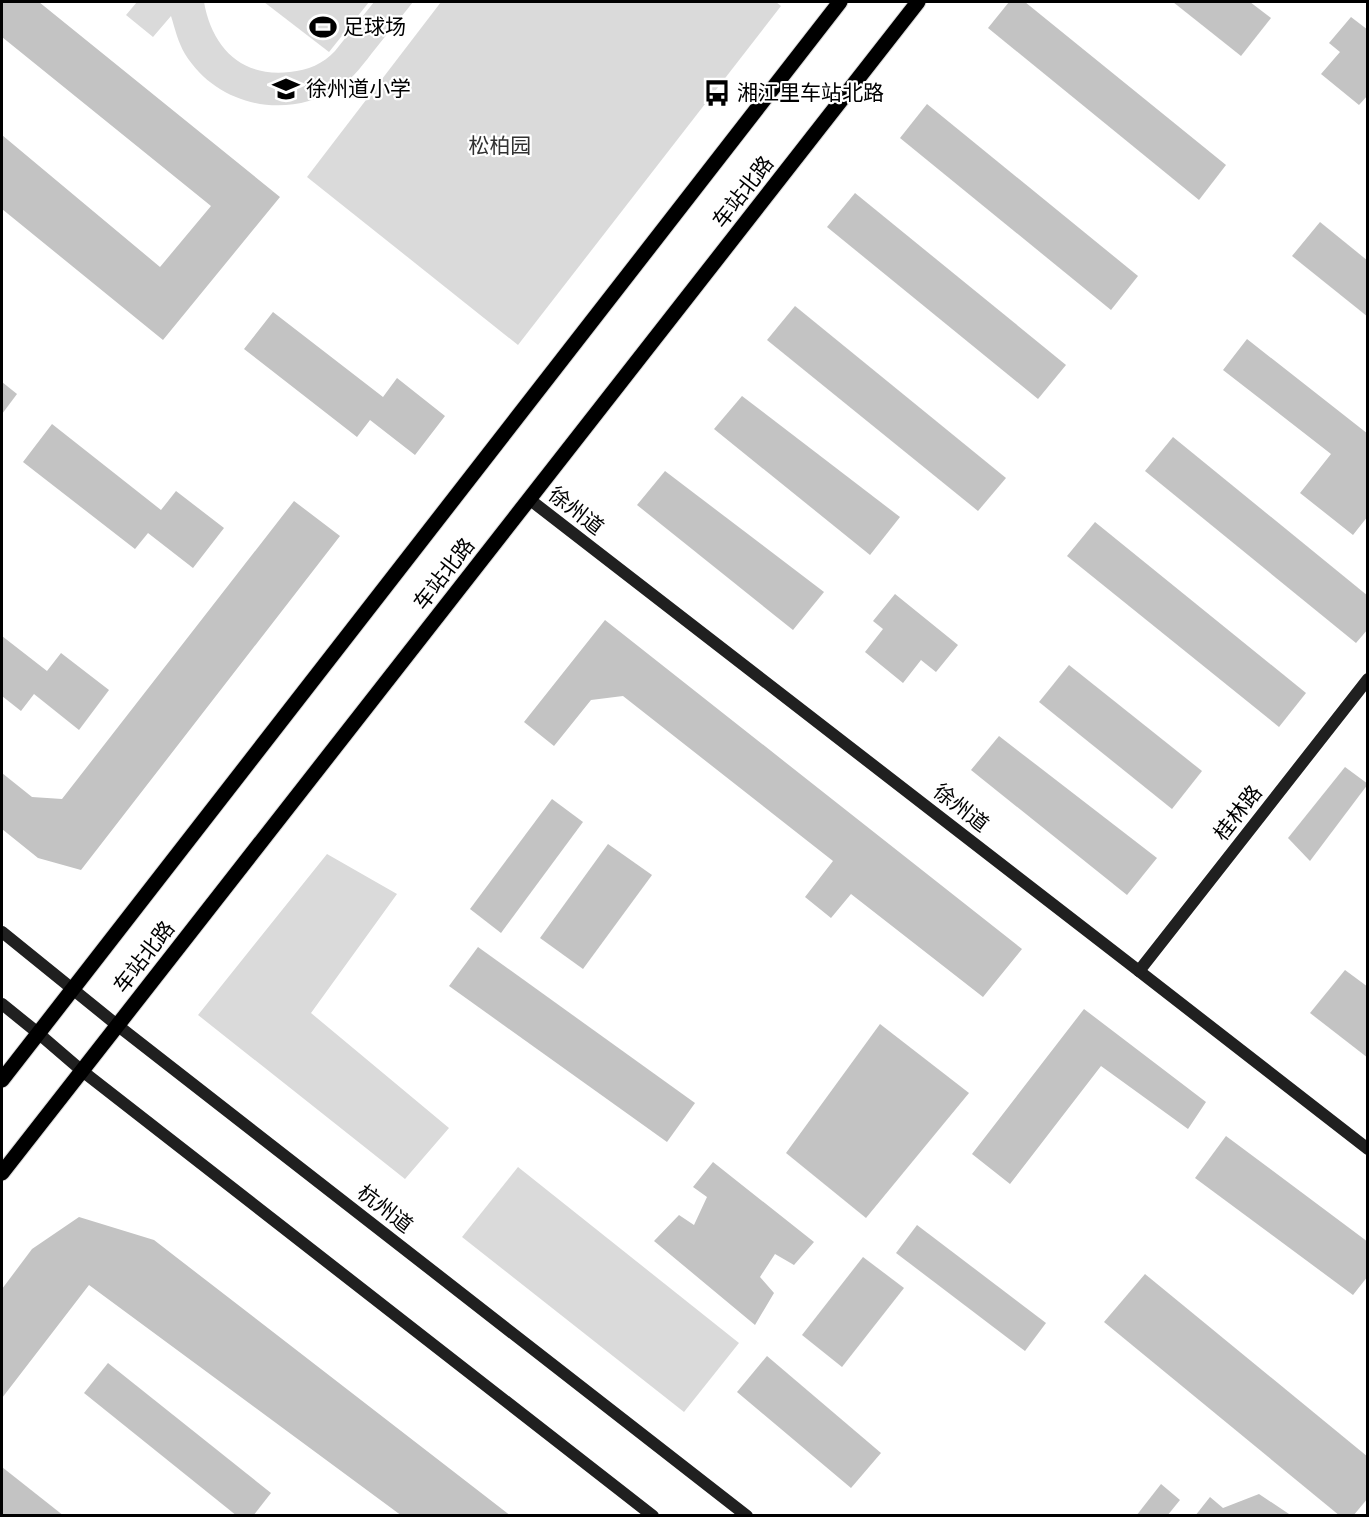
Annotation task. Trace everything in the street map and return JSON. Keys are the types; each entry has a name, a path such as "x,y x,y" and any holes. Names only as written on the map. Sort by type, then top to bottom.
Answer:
{"main road":[{"name":"车站北路","path":"2,1080 840,2"},
{"name":"车站北路","path":"2,1173 918,2"},
{"name":"徐州道","path":"529,499 1368,1149"},
{"name":"桂林路","path":"1139,971 1368,679"},
{"name":"杭州道","path":"2,932 117,1025 747,1515"},
{"path":"2,1004 81,1070 653,1515"}],"green space":[{"path":"137,2 204,2 214,33 222,46 243,64 273,73 303,70 325,59 335,51 374,2 413,2 344,84 318,98 297,104 276,105 255,103 234,96 216,86 199,72 185,54 171,16 153,37 126,15"},
{"name":"足球场","path":"264,2 369,2 329,52"},
{"name":"松柏园","path":"441,2 776,2 781,6 518,345 307,177"},
{"path":"327,854 397,894 311,1013 449,1128 405,1179 198,1015"},
{"path":"518,1167 739,1343 684,1412 462,1237"}],"building":[{"path":"2,2 39,2 280,197 163,340 2,209 2,135 160,267 211,206 2,37"},
{"path":"1009,2 1025,2 1226,165 1199,200 988,28"},
{"path":"1173,2 1250,2 1271,18 1241,56"},
{"path":"1351,17 1368,30 1368,95 1359,105 1321,74 1340,52 1329,43"},
{"path":"927,104 1138,276 1111,310 900,138"},
{"path":"855,193 1066,365 1038,399 827,227"},
{"path":"1320,222 1368,261 1368,317 1292,256"},
{"path":"795,306 1006,478 978,511 767,340"},
{"path":"273,312 383,397 397,378 445,416 415,455 370,420 357,437 244,349"},
{"path":"1247,339 1368,434 1368,516 1353,535 1300,493 1331,454 1223,370"},
{"path":"2,382 17,394 2,414"},
{"path":"742,396 900,517 870,555 714,429"},
{"path":"52,424 161,510 176,491 224,528 193,568 148,533 135,549 23,462"},
{"path":"1173,437 1368,596 1368,629 1356,643 1145,471"},
{"path":"665,471 824,592 793,630 637,505"},
{"path":"294,501 340,536 81,870 38,858 2,829 2,773 32,797 62,799"},
{"path":"1095,522 1306,693 1279,727 1067,556"},
{"path":"895,594 958,645 936,672 921,660 903,683 865,652 883,629 873,621"},
{"path":"605,620 1022,949 983,997 851,894 831,918 805,897 833,861 623,696 591,700 554,746 524,722"},
{"path":"2,636 47,671 61,653 109,690 79,730 34,694 21,711 2,696"},
{"path":"1069,665 1202,771 1172,809 1039,702"},
{"path":"999,736 1157,858 1127,895 971,770"},
{"path":"1345,767 1368,784 1310,861 1288,838"},
{"path":"552,799 583,822 501,933 470,909"},
{"path":"608,844 652,875 583,969 540,938"},
{"path":"478,947 695,1103 667,1142 449,986"},
{"path":"1345,970 1368,987 1368,1058 1310,1013"},
{"path":"1084,1009 1206,1102 1188,1129 1101,1066 1010,1184 972,1154"},
{"path":"880,1024 969,1093 866,1218 786,1153"},
{"path":"1226,1136 1368,1242 1368,1276 1353,1295 1195,1178"},
{"path":"713,1162 814,1242 794,1265 775,1254 760,1277 774,1293 755,1325 654,1241 679,1215 694,1225 707,1197 693,1187"},
{"path":"79,1217 154,1240 511,1516 402,1516 89,1285 2,1398 2,1289 32,1249"},
{"path":"917,1225 1046,1323 1025,1351 896,1253"},
{"path":"863,1257 904,1288 842,1367 802,1335"},
{"path":"1145,1274 1368,1457 1368,1498 1353,1516 1340,1516 1104,1322"},
{"path":"767,1356 881,1453 851,1488 737,1392"},
{"path":"108,1363 271,1493 253,1516 237,1516 84,1393"},
{"path":"2,1467 64,1516 2,1516"},
{"path":"1161,1484 1180,1500 1167,1516 1136,1516"},
{"path":"1259,1494 1292,1516 1195,1516 1210,1497 1223,1508"}],"place":[{"name":"足球场","path":"323,27"},
{"name":"徐州道小学","path":"286,89"},
{"name":"湘江里车站北路","path":"717,93"}]}
